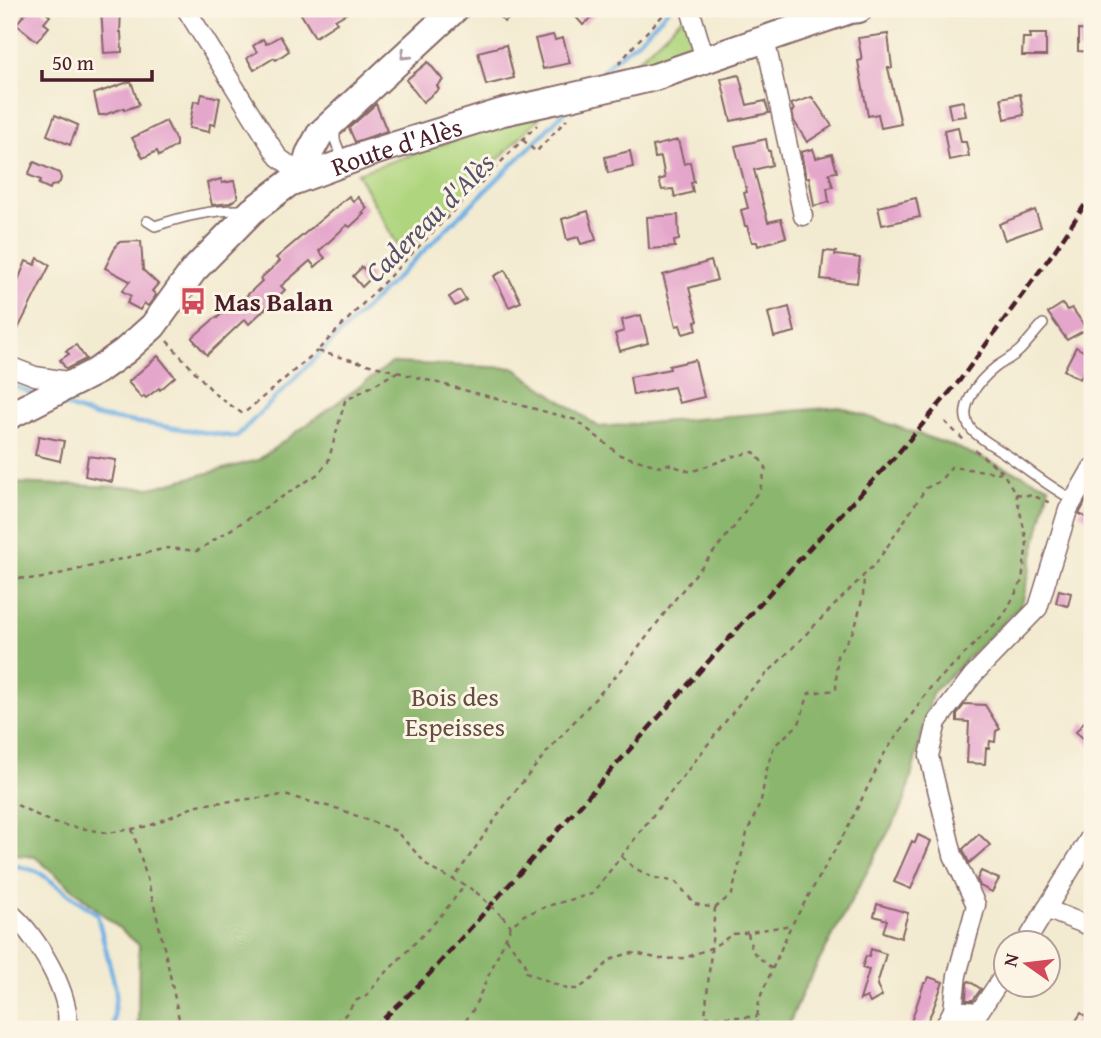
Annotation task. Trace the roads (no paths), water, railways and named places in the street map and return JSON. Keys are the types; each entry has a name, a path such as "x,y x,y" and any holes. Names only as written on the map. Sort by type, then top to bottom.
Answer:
{"main road":[{"path":"304,176 309,154 320,134 455,9"},
{"name":"Route d'Alès","path":"17,411 97,371 124,351 153,326 193,271 252,211 289,183 355,158 503,112 560,104 612,80 655,77 859,9"}],"street":[{"path":"186,9 278,157 304,176"},
{"path":"690,9 705,59"},
{"path":"765,39 803,216"},
{"path":"9,366 65,386"},
{"path":"943,1029 953,1010 957,975 976,905 953,855 929,756 937,722 973,675 1038,608 1071,505 1092,468"},
{"path":"1033,930 1092,834"},
{"path":"1046,909 1092,927"},
{"path":"9,912 38,945 61,989 67,1012 67,1029"},
{"path":"953,1010 979,1012 992,993"}],"lane":[{"path":"335,120 335,140 341,153 355,158"},
{"path":"147,221 155,226 188,215 226,210 252,211"},
{"path":"1043,324 1018,352 994,368 982,381 965,409 966,420 972,431 1030,470 1062,494 1071,505"}],"waterway":[{"name":"Cadereau d'Alès","path":"593,81 669,9"},
{"name":"Cadereau d'Alès","path":"55,402 93,416 236,437 568,108"},
{"name":"Cadereau d'Alès","path":"9,384 31,393"},
{"name":"Cadereau d'Alès","path":"9,864 37,871 97,914 116,990 113,1029"}],"railway":[{"path":"373,1029 425,979 816,541 894,458 960,380 1055,250 1092,194"}],"place":[{"name":"Mas Balan","path":"193,301"}],"park label":[{"name":"Bois des Espeisses","path":"455,711"}]}
